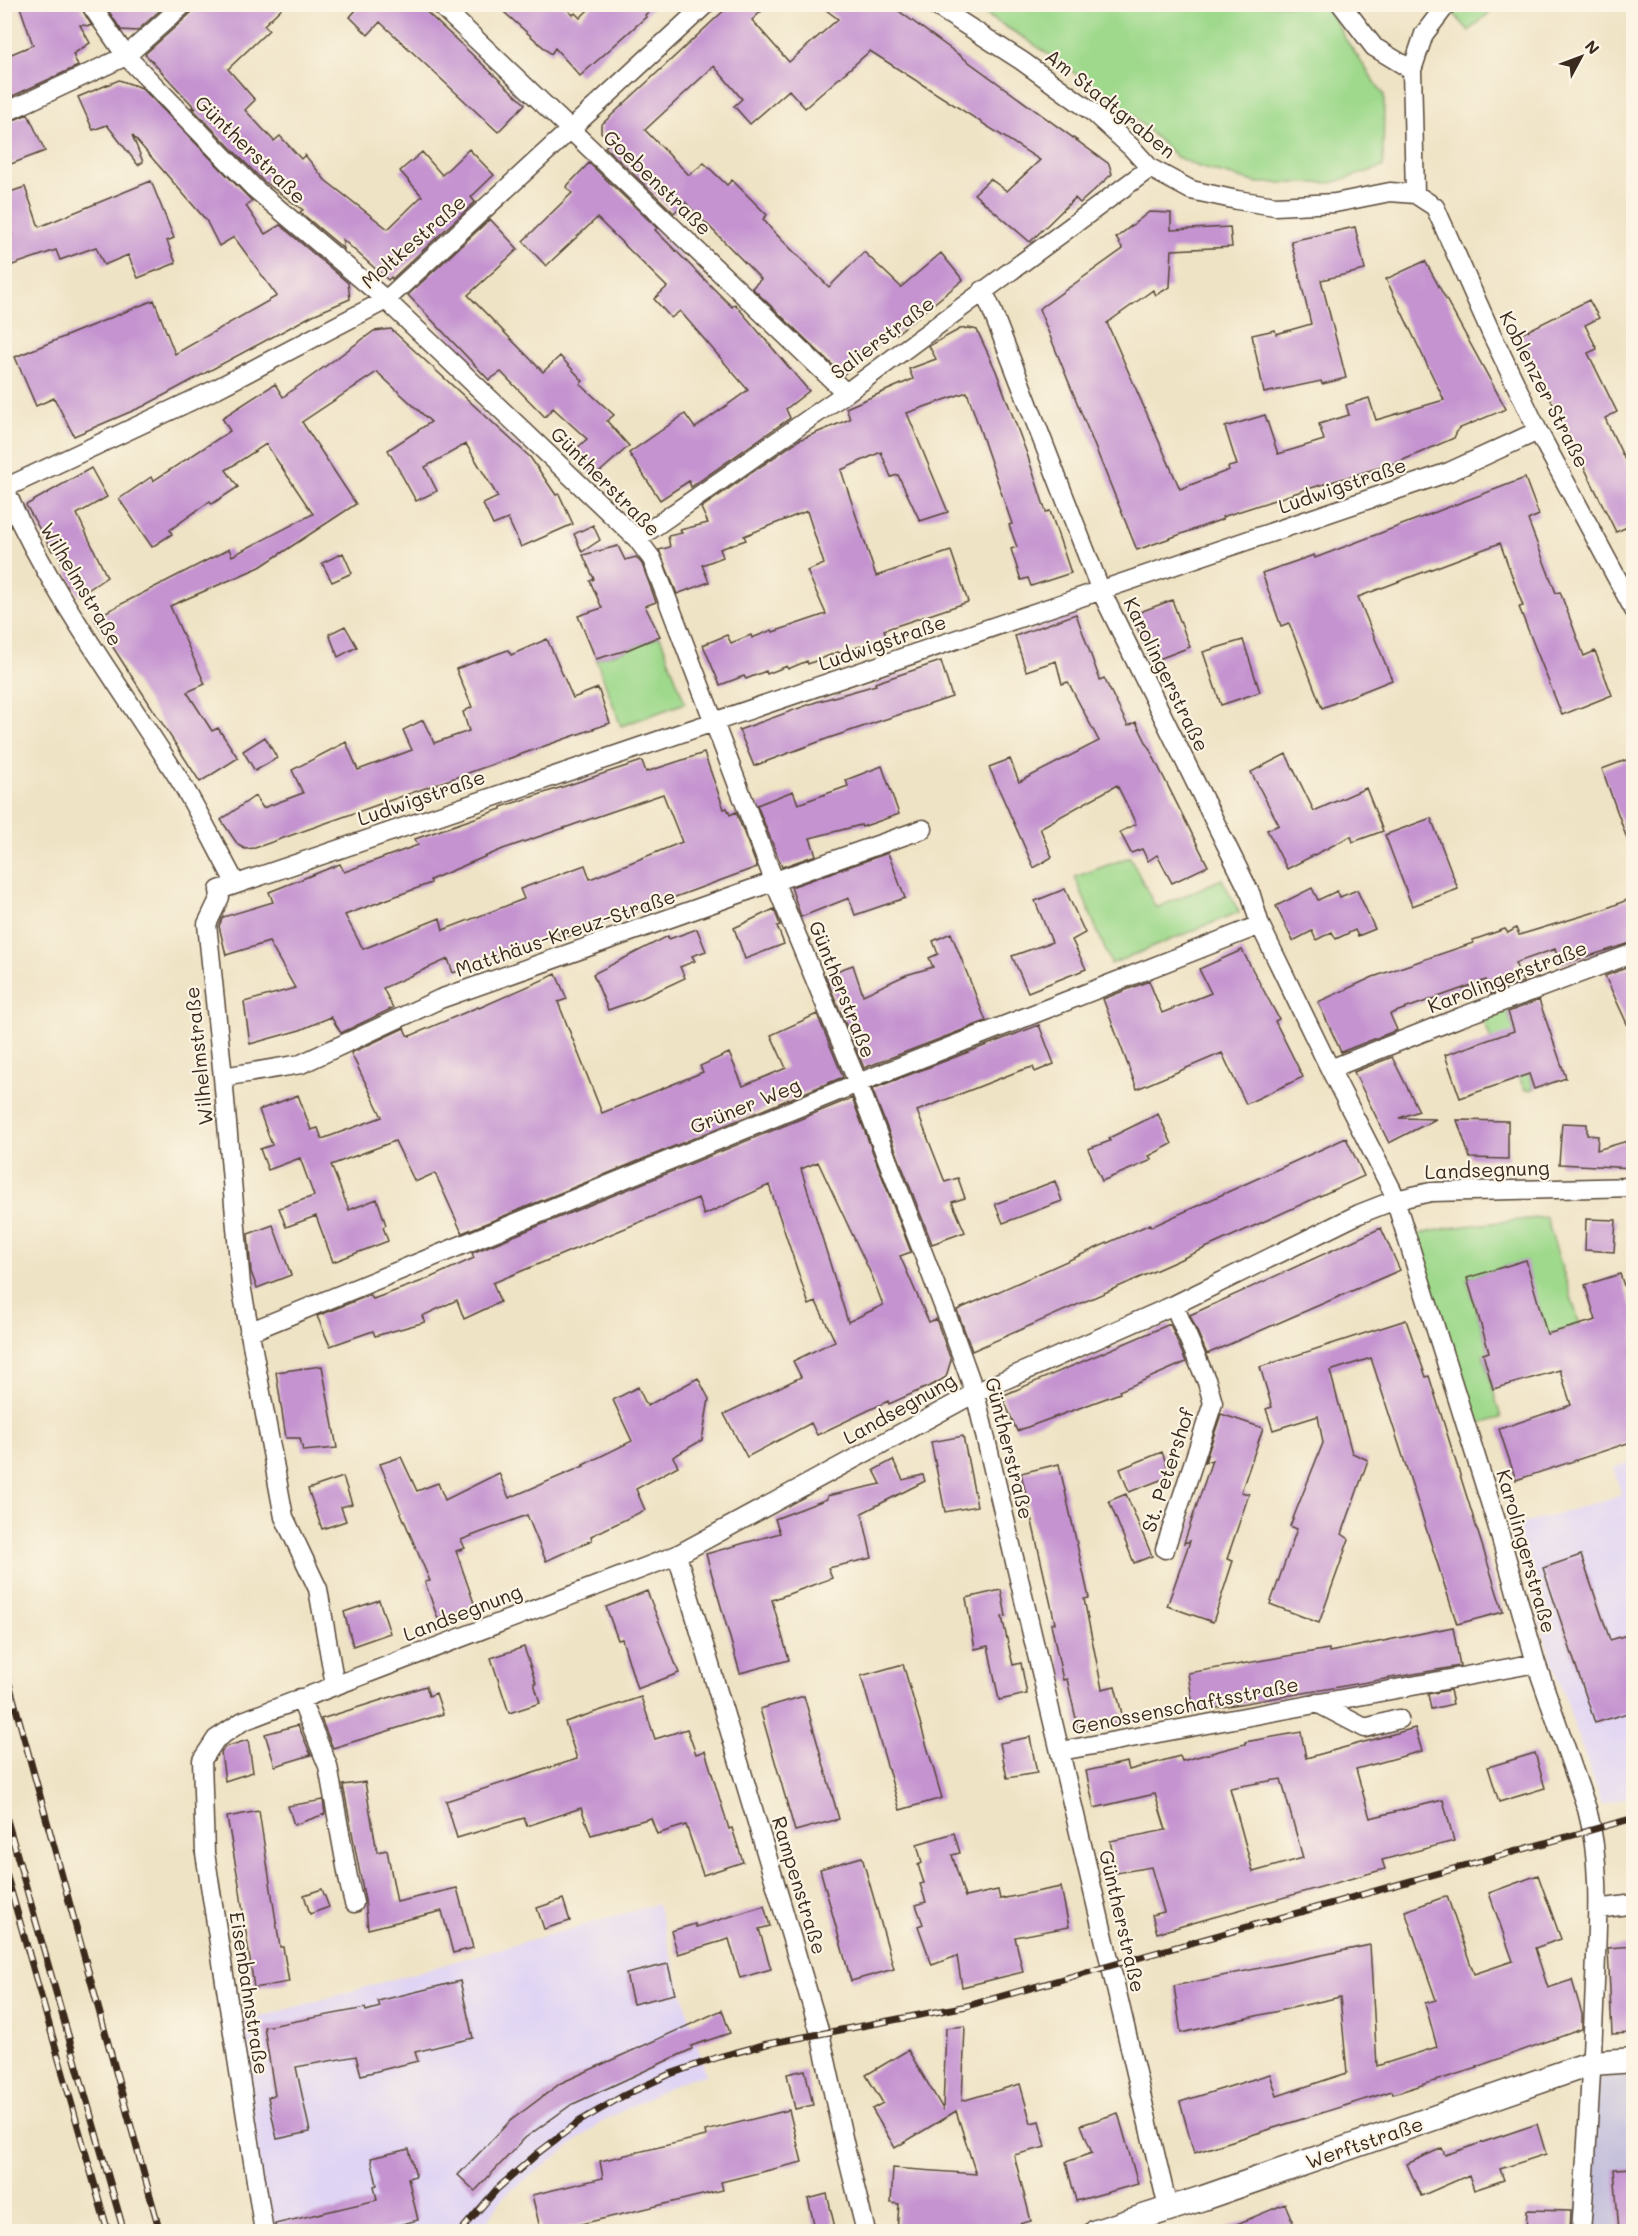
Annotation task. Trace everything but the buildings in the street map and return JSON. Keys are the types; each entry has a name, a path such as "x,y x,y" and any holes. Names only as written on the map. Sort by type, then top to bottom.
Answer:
{"street":[{"name":"Güntherstraße","path":"90,4 126,56 254,188 386,300 637,539 652,560 775,883 858,1083 975,1393 1168,2208"},
{"path":"4,113 126,56 183,4"},
{"name":"Goebenstraße","path":"439,4 846,393"},
{"name":"Moltkestraße","path":"5,487 210,392 386,300 706,4"},
{"name":"Am Stadtgraben","path":"933,4 1022,60 1095,114 1150,168 1191,190 1275,206 1335,203 1390,192 1414,194"},
{"path":"1341,4 1374,46 1412,70"},
{"path":"1414,194 1412,70 1424,34 1447,4"},
{"name":"Salierstraße","path":"637,539 846,393 1150,168"},
{"name":"Koblenzer Straße","path":"1414,194 1435,207 1538,431 1634,610"},
{"name":"Karolingerstraße","path":"983,290 1101,591 1251,895 1260,925 1392,1190 1497,1521 1536,1663 1592,1830 1598,1910 1592,2063 1581,2232"},
{"name":"Ludwigstraße","path":"236,884 1449,472 1538,431"},
{"name":"Wilhelmstraße","path":"5,487 22,527 61,598 183,786 236,884 219,890 220,897 207,924 241,1285 284,1517 318,1589 335,1685"},
{"name":"Matthäus-Kreuz-Straße","path":"223,1077 301,1064 440,999 775,883 923,829"},
{"name":"Grüner Weg","path":"249,1332 858,1083 1260,925"},
{"name":"Karolingerstraße","path":"1330,1069 1634,953"},
{"name":"Landsegnung","path":"202,1760 216,1739 243,1721 677,1555 975,1393 1174,1305 1359,1214 1395,1200 1431,1192 1634,1187"},
{"name":"St. Petershof","path":"1165,1549 1213,1402 1207,1382 1174,1305"},
{"name":"Rampenstraße","path":"677,1555 820,2033 866,2232"},
{"name":"Genossenschaftsstraße","path":"1061,1750 1536,1663"},
{"path":"300,1698 328,1766 354,1903"},
{"name":"Genossenschaftsstraße","path":"1317,1703 1365,1728 1399,1719"},
{"name":"Eisenbahnstraße","path":"202,1760 205,1853 264,2232"},
{"path":"1598,1910 1634,1904"},
{"name":"Werftstraße","path":"1096,2232 1203,2198 1592,2063 1634,2060"}],"shaded area":[{"path":"1633,1461 1633,1795 1602,1805 1551,1658 1512,1527 1622,1495 1613,1468"},
{"path":"657,1904 706,2075 686,2079 606,2119 504,2196 481,2231 258,2231 229,2026"},
{"path":"1633,2073 1633,2231 1575,2232 1585,2080"}],"green space":[{"path":"970,5 1327,5 1344,37 1384,95 1383,167 1332,183 1258,183 1199,167 1177,157 1123,107 1026,39"},
{"path":"1446,5 1498,5 1469,31"},
{"path":"660,636 685,703 621,726 596,659 627,650"},
{"path":"1130,857 1156,908 1222,879 1239,912 1111,964 1075,877"},
{"path":"1507,1010 1534,1089 1525,1090 1518,1076 1505,1080 1484,1020"},
{"path":"1546,1217 1580,1325 1547,1334 1525,1261 1467,1278 1489,1352 1483,1355 1501,1418 1471,1426 1413,1235 1448,1228"}],"railway":[{"path":"4,1665 160,2232"},
{"path":"4,1809 124,2232"},
{"path":"460,2232 497,2189 538,2153 580,2121 623,2096 670,2074 767,2044 967,2006 1634,1818"},
{"path":"4,1866 108,2232"}]}
